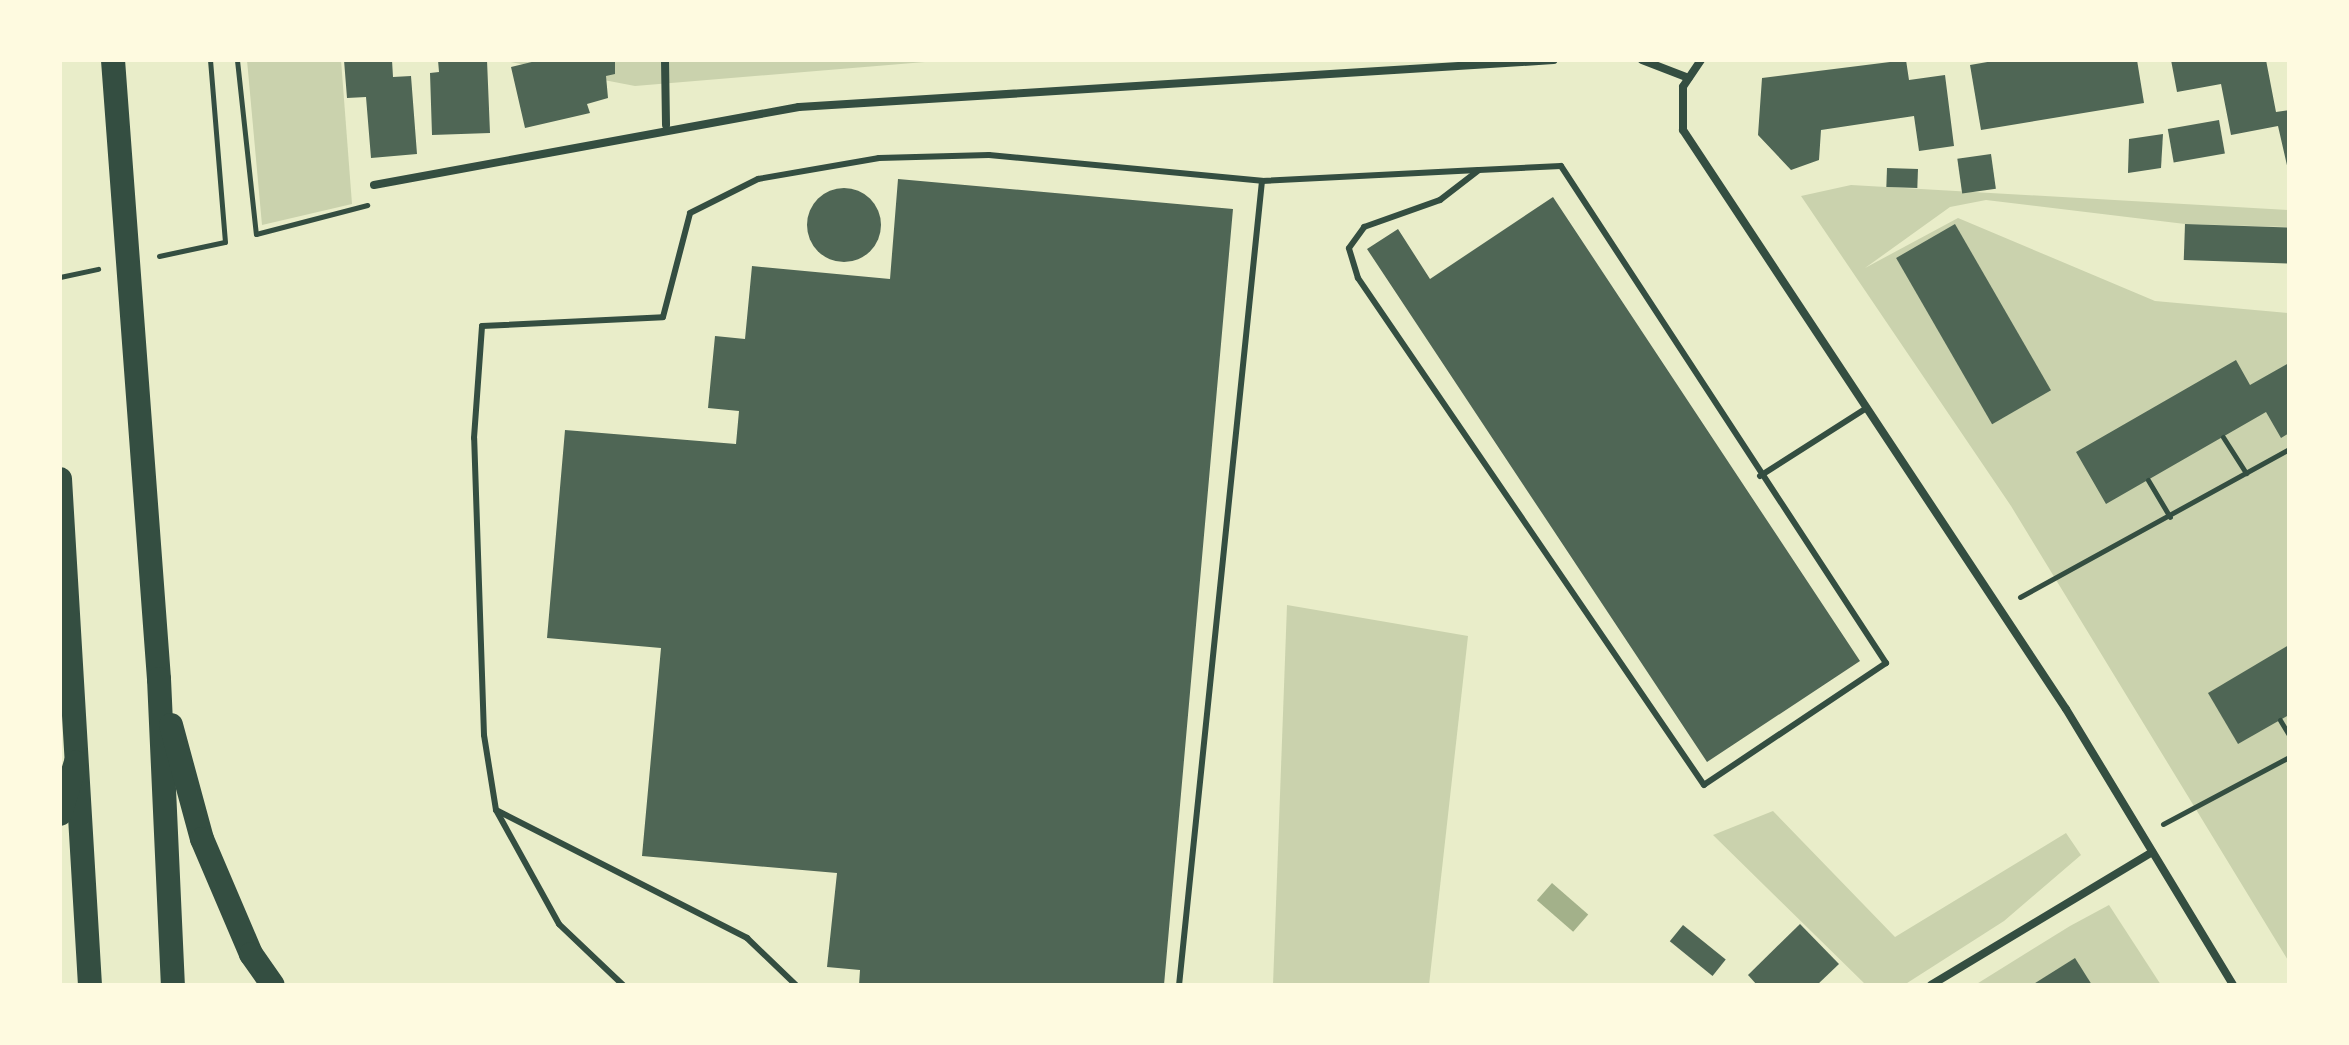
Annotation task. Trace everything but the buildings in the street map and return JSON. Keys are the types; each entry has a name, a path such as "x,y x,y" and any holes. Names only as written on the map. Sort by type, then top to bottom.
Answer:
{"highway":[{"path":"113,60 159,679 173,985"},
{"path":"60,479 81,745 90,985"},
{"path":"159,679 202,839 251,954 273,985"},
{"path":"60,814 81,745"}],"street":[{"path":"665,60 666,125"},
{"path":"374,185 666,125 799,107 1554,60"},
{"path":"1642,60 1689,78"},
{"path":"1701,60 1689,78 1683,130 1865,409 2000,608 2233,985"},
{"path":"1931,985 2152,852"}],"lane":[{"path":"623,985 559,924 496,810 484,735 474,438 482,326 663,317 690,213 758,179 879,158 989,155 1262,181 1479,170 1561,166 1760,476 1886,663 1704,785 1358,278 1349,248 1364,227 1440,200 1479,170"},
{"path":"1179,985 1262,181"},
{"path":"1760,476 1865,409"},
{"path":"496,810 747,938 796,985"}],"path":[{"path":"209,245 225,242 210,60"},
{"path":"237,60 256,234 364,211 374,185"},
{"path":"2223,437 2246,473"},
{"path":"2000,608 2289,449"},
{"path":"2148,480 2170,517"},
{"path":"2280,720 2289,735"},
{"path":"2142,835 2289,757"}],"shaded area":[{"path":"247,60 341,60 352,204 262,225"},
{"path":"500,60 949,60 635,86"},
{"path":"1851,185 2289,210 2289,227 2185,224 1986,200 1950,207 1865,268 1958,218 2155,301 2289,313 2289,962 2011,506 1801,196"},
{"path":"1287,605 1468,636 1429,985 1273,985"},
{"path":"1773,811 1895,937 2066,833 2081,855 2004,921 1904,985 1866,985 1713,835"},
{"path":"1552,883 1588,914 1573,932 1537,900"},
{"path":"2109,905 2161,985 1975,985 2070,926"}]}
